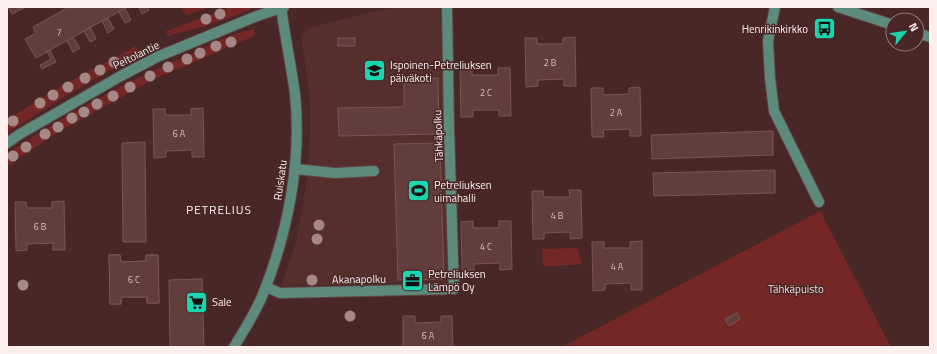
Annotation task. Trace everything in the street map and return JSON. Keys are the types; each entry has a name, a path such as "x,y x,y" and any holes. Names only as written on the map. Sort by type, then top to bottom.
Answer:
{"street":[{"name":"Peltolantie","path":"7,143 119,77 157,58 282,7"},
{"name":"Ruiskatu","path":"234,347 266,287 285,226 295,169 295,95 282,7"},
{"name":"Tähkäpolku","path":"447,7 454,289"},
{"path":"775,7 768,41 774,111 819,202"},
{"path":"838,7 885,22"},
{"path":"295,169 335,173 374,171"},
{"name":"Akanapolku","path":"266,287 280,293 454,289"}],"shaded area":[{"path":"397,7 442,7 450,282 281,286 296,242 307,180 310,136 310,99 302,35 309,28"}],"green space":[{"path":"181,7 209,7 187,15"},
{"path":"231,7 252,7 250,10 203,27 168,36 166,31"},
{"path":"254,29 255,34 252,37 154,79 57,133 7,166 7,154 94,100 139,77 220,40"},
{"path":"136,46 138,51 116,67 7,133 7,120 11,117 61,86"},
{"name":"Tähkäpuisto","path":"820,211 891,347 562,347"},
{"path":"577,248 582,264 543,266 542,249"}],"building":[{"path":"8,7 26,7 12,14"},
{"path":"69,7 127,7 36,58 25,39 36,33 33,27"},
{"path":"139,7 147,7 149,10 142,14"},
{"path":"125,8 131,20 125,23 119,12"},
{"path":"108,18 114,29 108,33 102,21"},
{"path":"90,27 96,39 90,42 84,31"},
{"path":"73,37 80,48 73,52 67,41"},
{"path":"575,37 576,86 564,86 564,79 538,80 538,86 526,87 525,38 537,38 537,44 563,44 563,38"},
{"path":"338,38 355,38 355,46 338,46"},
{"path":"50,50 56,62 42,69 40,65 51,59 47,52"},
{"path":"472,68 472,75 498,75 498,68 510,68 511,116 499,116 499,110 473,110 473,117 461,117 460,69"},
{"path":"404,78 438,78 439,134 339,136 338,108 404,107"},
{"path":"640,87 641,136 630,136 630,129 603,130 604,137 592,137 591,88 603,88 603,95 629,94 629,88"},
{"path":"203,108 204,157 192,157 192,150 166,151 166,157 154,158 153,109 165,109 165,115 191,115 191,109"},
{"path":"773,131 773,155 652,159 651,135"},
{"path":"145,142 146,242 123,242 122,143"},
{"name":"Petreliuksen uimahalli","path":"440,143 444,279 398,280 394,144"},
{"path":"775,170 775,193 654,196 653,173"},
{"path":"569,190 581,190 582,238 570,239 570,232 544,233 544,239 533,239 532,191 543,191 544,197 570,197"},
{"path":"64,201 65,250 53,250 53,243 27,244 27,250 16,251 15,202 26,202 27,208 52,208 52,202"},
{"path":"473,221 473,228 499,228 499,221 511,221 512,269 500,270 500,263 474,264 474,270 462,270 461,222"},
{"path":"642,241 642,290 631,290 631,283 605,284 605,290 593,291 592,242 604,242 604,248 630,248 630,242"},
{"path":"109,255 120,255 121,262 146,261 146,255 158,255 159,303 147,303 147,297 121,297 121,304 110,304"},
{"path":"109,255 120,255 121,262 146,261 146,255 158,255 159,303 147,303 147,297 121,297 121,304 110,304"},
{"path":"202,279 204,347 170,347 169,280"},
{"path":"737,313 740,319 729,326 725,319"},
{"path":"403,316 415,316 415,323 441,322 441,316 452,316 453,347 403,347"}],"place":[{"name":"Henrikinkirkko","path":"824,29"},
{"name":"Ispoinen-Petreliuksen päiväkoti","path":"375,71"},
{"name":"Petreliuksen uimahalli","path":"419,191"},
{"name":"Petreliuksen Lämpö Oy","path":"412,280"},
{"name":"Sale","path":"196,302"}],"district":[{"name":"PETRELIUS","path":"219,209"}]}
